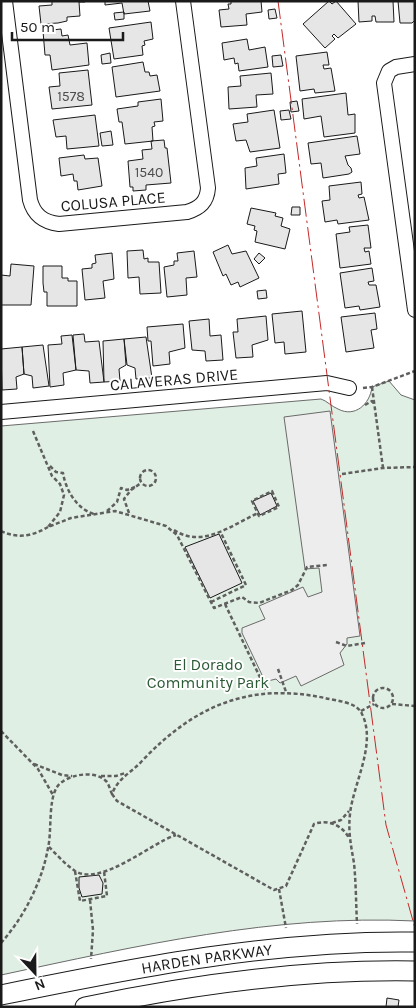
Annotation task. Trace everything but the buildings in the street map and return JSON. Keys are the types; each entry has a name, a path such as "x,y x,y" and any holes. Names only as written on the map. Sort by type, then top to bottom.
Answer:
{"street":[{"name":"COLUSA PLACE","path":"5,1 30,200 39,217 48,222 59,224 187,212 198,208 206,199 208,188 184,1"},
{"path":"415,64 389,70 384,82 410,242 415,310"},
{"name":"CALAVERAS DRIVE","path":"1,412 327,384 349,388"},
{"name":"HARDEN PARKWAY","path":"1,995 130,969 263,949 336,944 415,942"},
{"name":"HARDEN PARKWAY","path":"85,1007 189,987 274,976 415,971"}],"path":[{"path":"383,468 372,387 415,371"},
{"path":"365,405 372,402 375,405"},
{"path":"33,431 64,495 60,512 48,527"},
{"path":"47,462 56,472 64,473 68,490 81,507 92,513 100,513 114,506 119,499 121,488 127,490 135,487"},
{"path":"342,474 415,466"},
{"path":"150,470 155,474 155,482 152,485 146,486 141,483 139,476 142,472 150,470"},
{"path":"133,515 127,511 124,501 127,494 141,483"},
{"path":"272,491 280,507 260,516 258,513 252,500 272,491"},
{"path":"1,531 22,536 38,532 72,518 115,511 170,528 191,538 206,537 258,513"},
{"path":"170,528 179,539 214,608 242,597 250,602 259,603 292,590 300,581 307,567 328,564"},
{"path":"211,602 246,585 220,531"},
{"path":"224,604 267,692"},
{"path":"336,642 347,646 365,643"},
{"path":"278,669 286,692"},
{"path":"374,704 375,692 385,688 393,694 392,704"},
{"path":"112,794 120,780 160,742 194,717 232,700 267,692 286,692 346,703 361,711 365,725 364,752 350,807 350,842 354,864 357,924"},
{"path":"361,711 374,704"},
{"path":"374,704 383,709 392,704 415,706"},
{"path":"1,731 34,764 53,797"},
{"path":"34,764 62,775 116,776 131,771"},
{"path":"1,943 28,903 48,848 53,797 62,781 76,776"},
{"path":"98,776 107,782 117,801 274,890 286,886 312,826 317,823 341,820 350,807"},
{"path":"329,822 343,830 350,842"},
{"path":"48,848 75,871 88,874 120,866 160,841 177,835"},
{"path":"75,871 80,901 107,896 104,871"},
{"path":"279,888 286,928"},
{"path":"90,900 93,930 91,959"}],"green space":[{"name":"El Dorado Community Park","path":"389,381 401,395 415,400 415,921 310,922 258,927 155,943 1,975 1,426 321,399 338,409 350,412 361,408 365,404 372,387"}],"shaded area":[{"path":"330,411 360,636 347,638 347,644 340,653 344,665 301,686 296,676 280,683 276,679 268,681 263,677 242,633 242,628 265,619 259,606 303,587 308,597 322,592 319,568 305,569 284,417"}],"power":[{"path":"278,1 386,825 415,928"}]}
